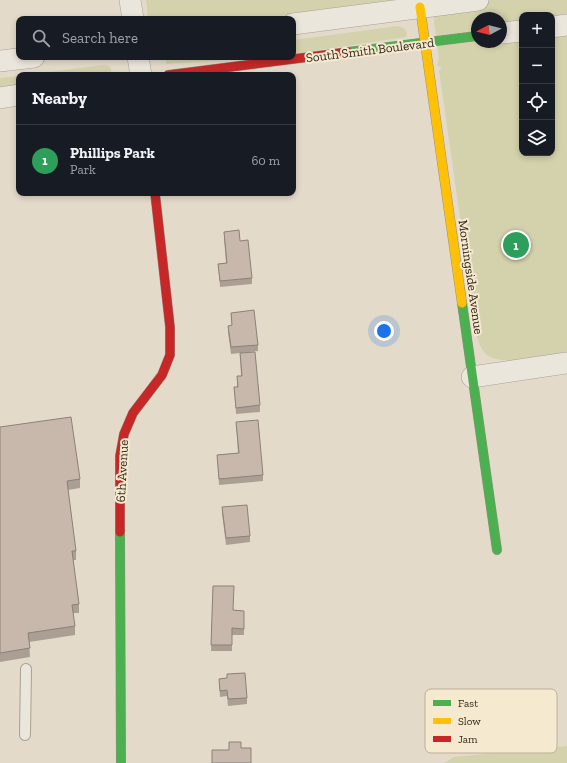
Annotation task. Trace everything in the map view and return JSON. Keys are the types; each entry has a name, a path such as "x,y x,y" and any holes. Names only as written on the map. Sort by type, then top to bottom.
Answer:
{"street":[{"path":"130,0 133,16"},
{"path":"296,24 478,0"},
{"name":"Morningside Avenue","path":"420,7 497,550"},
{"path":"555,27 567,25"},
{"path":"507,32 519,30"},
{"name":"South Smith Boulevard","path":"296,59 471,37"},
{"path":"0,61 16,59"},
{"path":"138,60 140,72"},
{"name":"South Smith Boulevard","path":"192,72 288,60"},
{"path":"0,98 16,95"},
{"name":"6th Avenue","path":"121,763 120,456 124,434 133,413 162,375 170,355 170,327 155,196"},
{"path":"472,377 567,363"}],"lane":[{"path":"25,735 26,669"}],"shaded area":[{"path":"146,0 431,0 296,18 296,16 148,16"},
{"path":"431,0 567,0 567,355 517,361 507,360 490,357 485,354 480,346 477,337 439,70 441,70 440,66 437,66 439,58"},
{"path":"398,26 405,29 407,33 406,37 296,54 296,40"},
{"path":"166,60 227,60 166,64"},
{"path":"103,65 109,66 111,69 111,72 48,72"},
{"path":"16,76 16,90 0,92 0,78"},
{"path":"567,746 567,763 444,763 454,757 495,753 557,753 557,747"}],"building":[{"path":"239,230 240,241 248,240 252,278 220,281 218,264 227,263 224,232"},
{"path":"254,310 258,345 231,347 228,326 232,325 231,313"},
{"path":"255,352 260,405 236,408 234,387 238,387 237,376 242,376 240,353"},
{"path":"71,417 80,479 67,481 76,551 72,551 79,604 72,605 75,626 28,633 30,648 0,653 0,427"},
{"path":"258,420 263,475 219,479 217,455 239,453 236,422"},
{"path":"247,505 250,536 226,538 222,507"},
{"path":"213,586 234,586 233,610 244,611 244,629 232,628 232,645 211,645"},
{"path":"245,673 247,698 228,699 227,690 220,691 219,679 227,678 227,674"},
{"path":"229,742 241,742 241,748 251,748 251,763 212,763 212,750 229,750"}],"traffic: fast":[{"path":"348,52 471,37"},
{"path":"462,303 497,550"},
{"path":"120,532 121,763"}],"traffic: slow":[{"path":"420,7 462,303"}],"traffic: jam":[{"path":"296,59 348,52"},
{"path":"191,72 285,60"},
{"path":"120,532 120,456 124,434 133,413 162,375 170,355 170,327 155,196"}],"place":[{"name":"Phillips Park","path":"516,245"}]}
